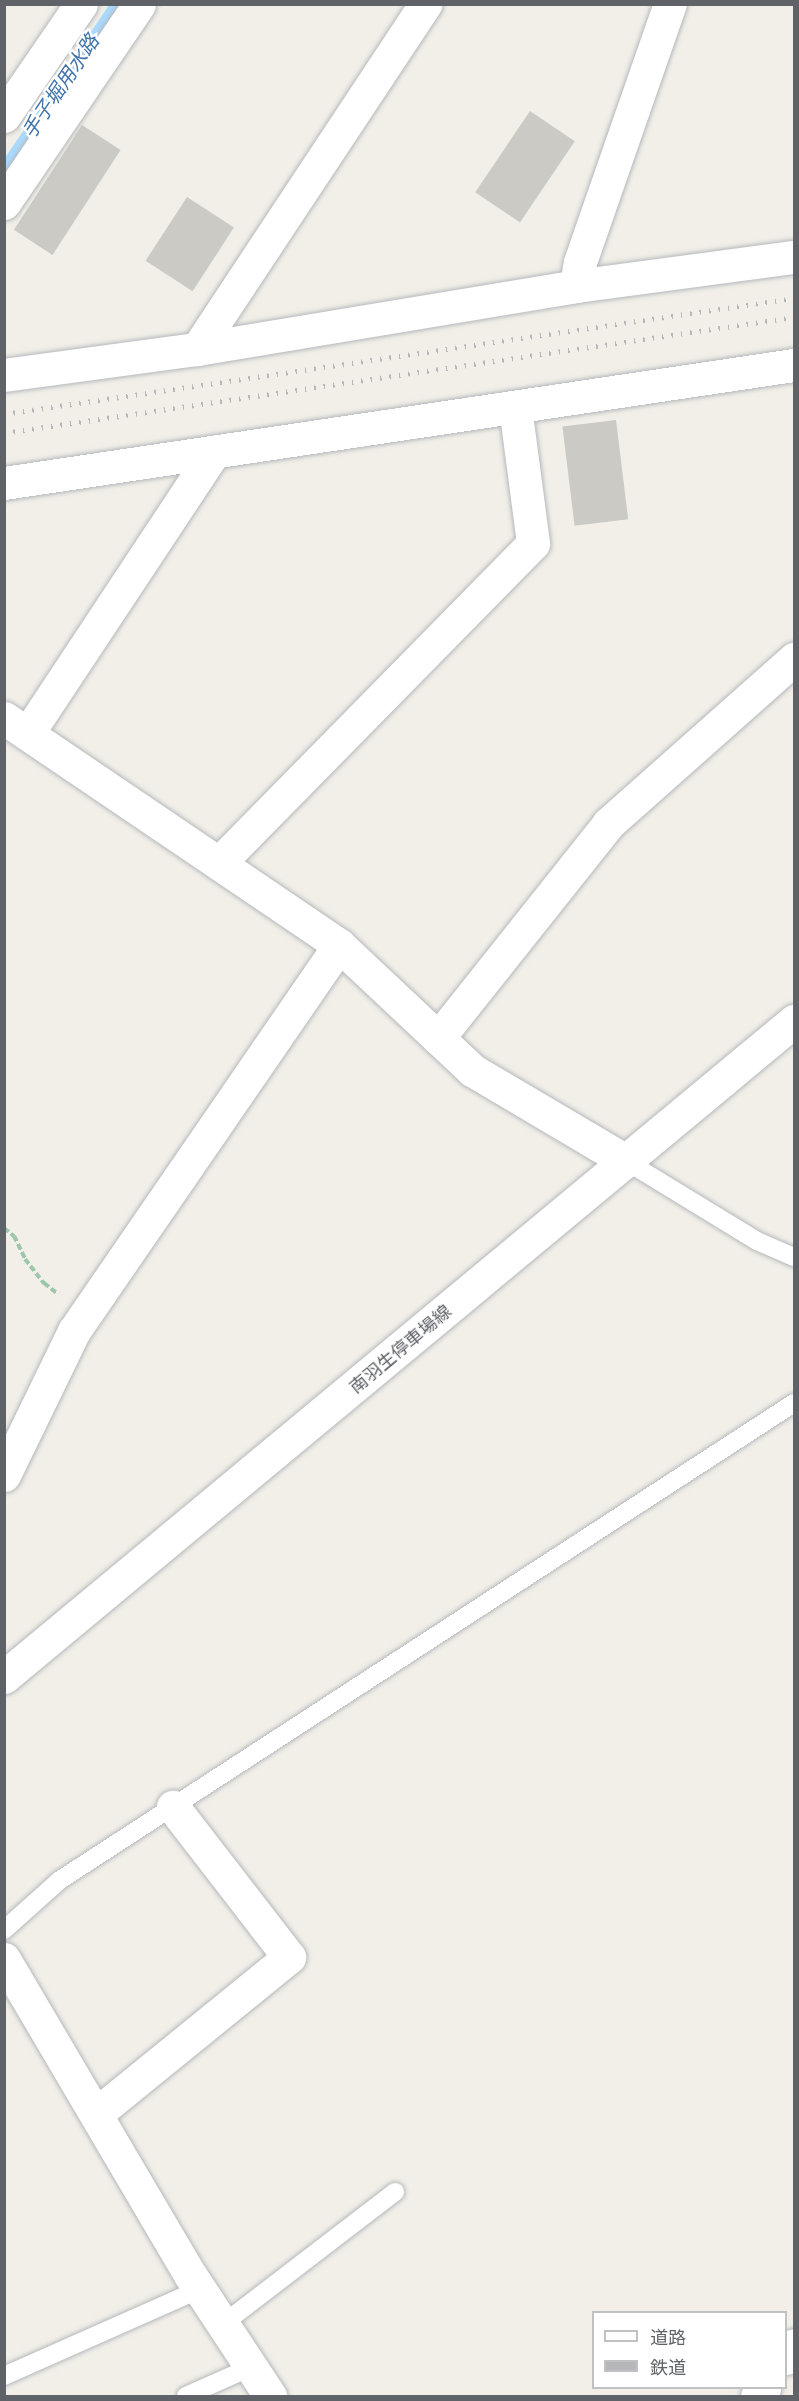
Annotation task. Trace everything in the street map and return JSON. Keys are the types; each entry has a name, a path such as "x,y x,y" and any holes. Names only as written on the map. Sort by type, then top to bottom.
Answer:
{"street":[{"path":"4,116 81,4"},
{"path":"4,203 139,4"},
{"path":"197,349 426,4"},
{"path":"576,286 580,262 670,4"},
{"path":"4,375 197,349 576,286 795,257"},
{"path":"4,483 795,365"},
{"path":"219,863 533,543 515,407"},
{"path":"214,452 16,725 339,945 472,1070 626,1161"},
{"path":"438,1038 608,824 795,659"},
{"path":"4,1475 74,1330 339,945"},
{"name":"南羽生停車場線","path":"4,1677 795,1021"},
{"path":"96,2114 289,1957 173,1807"},
{"path":"4,1959 200,2289 270,2397"}],"lane":[{"path":"626,1161 757,1241 795,1257"},
{"path":"4,1930 60,1880 795,1404"},
{"path":"223,2324 395,2192"},
{"path":"4,2376 200,2289"},
{"path":"186,2397 251,2367"}],"path":[{"path":"4,1228 14,1236 25,1259 44,1283 87,1312"}],"building":[{"path":"530,111 575,141 520,222 475,192"},
{"path":"82,125 121,150 52,255 14,230"},
{"path":"187,197 234,227 193,291 146,261"},
{"path":"616,420 628,519 575,526 562,427"}],"waterway":[{"name":"手子堀用水路","path":"4,168 116,4"}],"railway":[{"path":"4,414 794,298"},
{"path":"4,433 794,317"}]}
